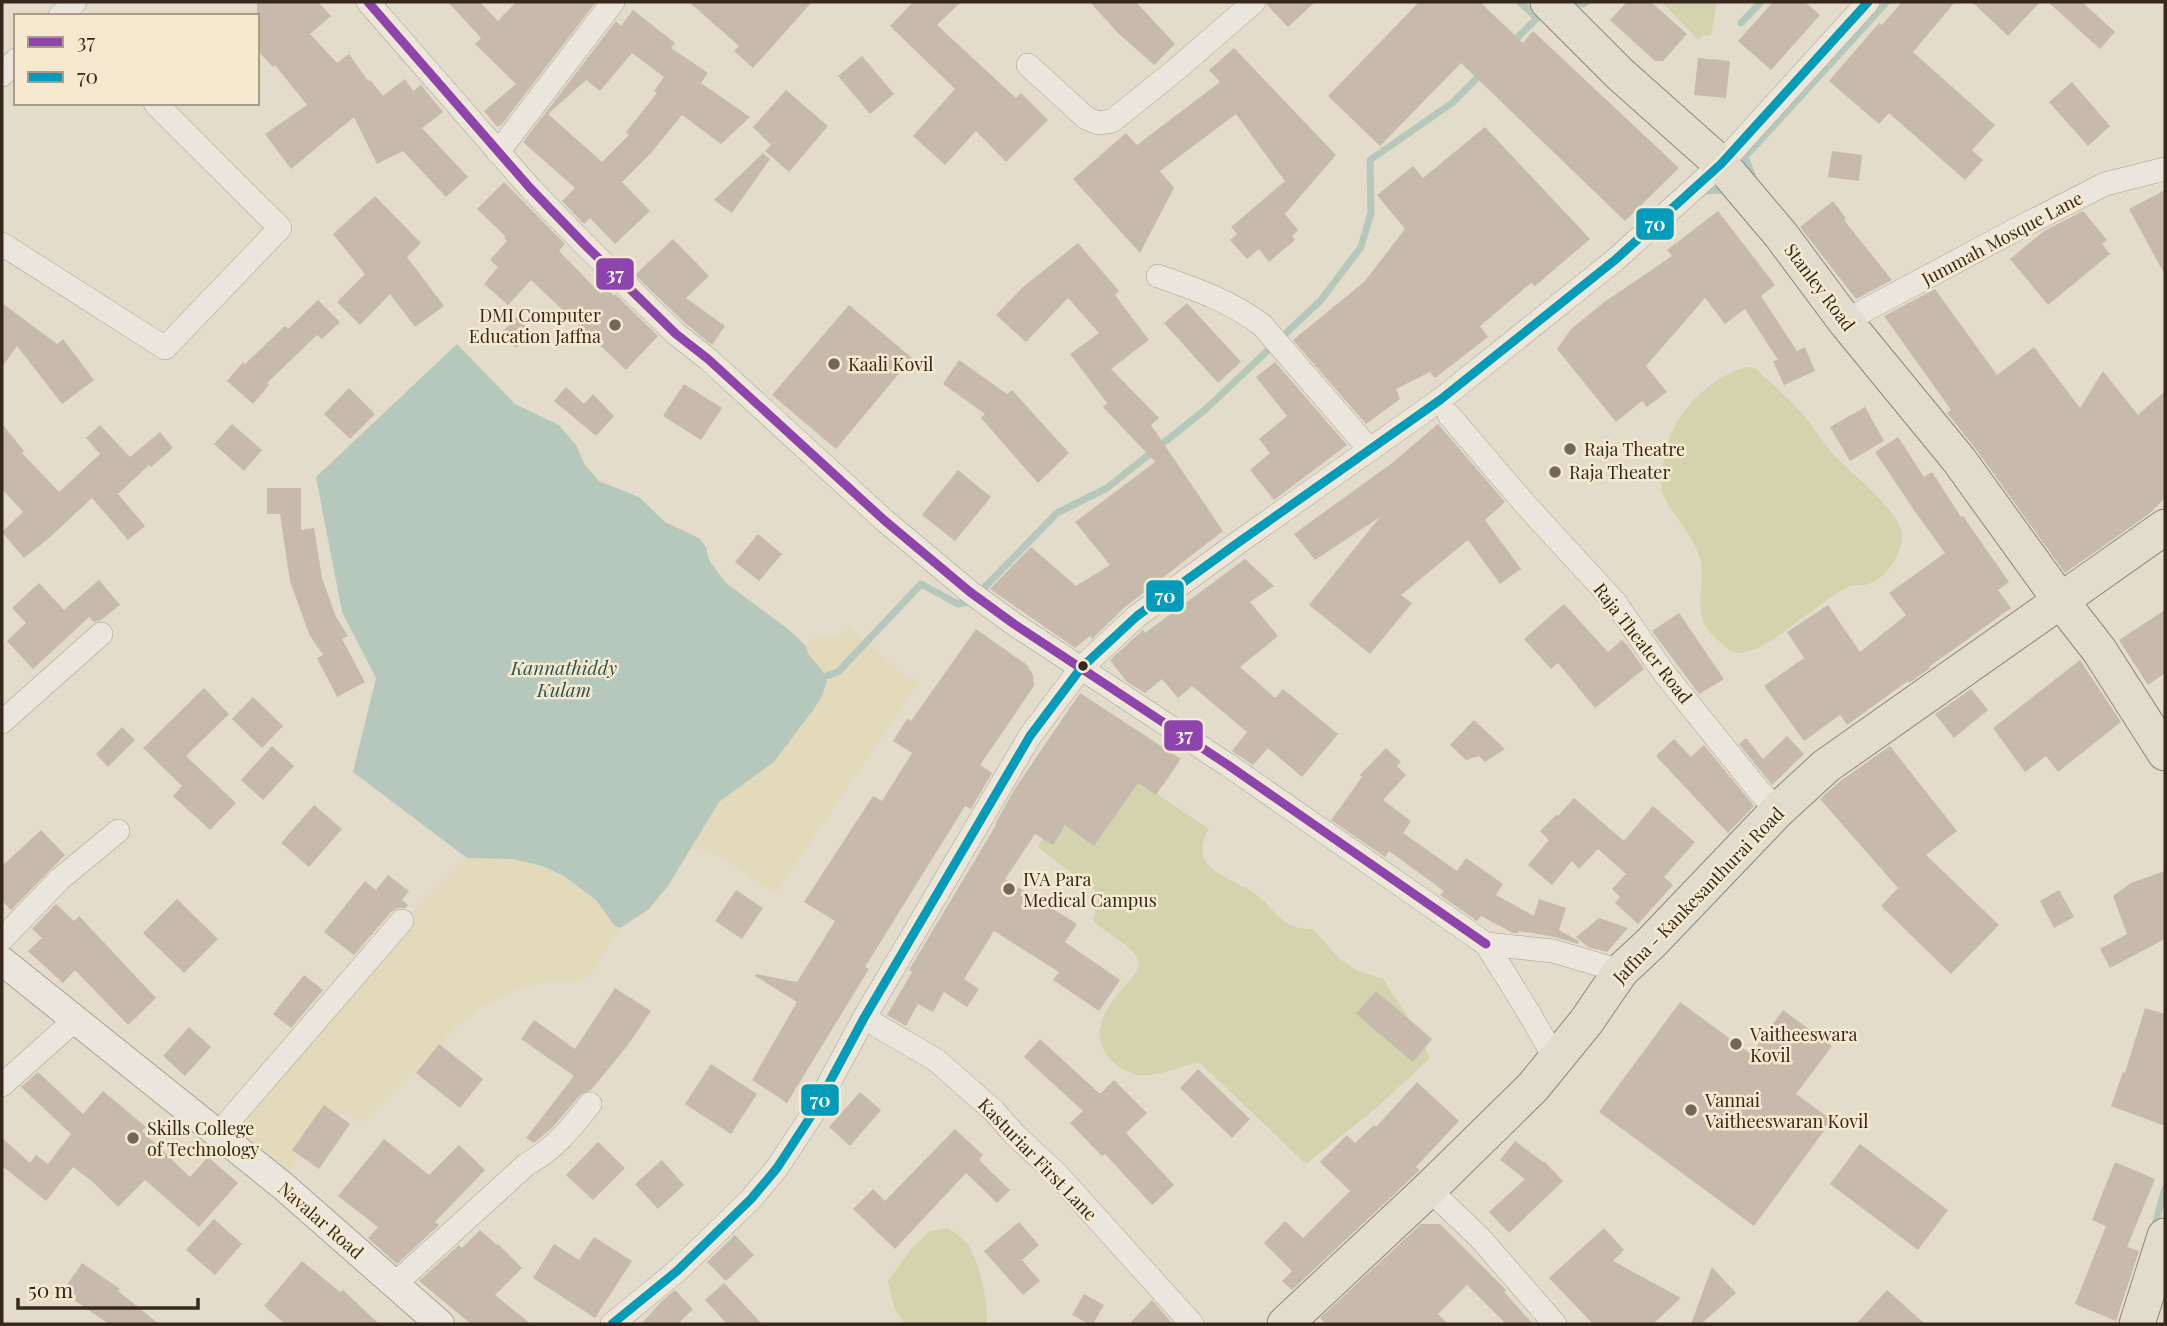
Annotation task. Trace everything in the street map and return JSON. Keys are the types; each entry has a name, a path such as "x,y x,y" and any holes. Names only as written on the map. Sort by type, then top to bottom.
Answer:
{"main road":[{"name":"Stanley Road","path":"1548,2 1620,74 1721,164 1781,235 1845,321 1959,460 2099,650 2165,754"},
{"name":"Jaffna - Kankesanthurai Road","path":"1285,1324 1434,1195 1556,1060 1621,971 1778,810 1826,766 2165,527"},
{"path":"2137,1324 2165,1236"}],"street":[{"path":"62,14 75,2"},
{"path":"368,2 498,152 586,246 676,334 708,359 859,498 970,592 1014,624 1228,765 1486,944 1556,1060"},
{"path":"498,152 613,2"},
{"path":"1028,65 1086,118 1098,123 1112,121 1254,2"},
{"path":"612,1324 677,1271 763,1186 813,1113 864,1018 1030,736 1081,668 1137,616 1440,400 1615,260 1721,164 1868,2"},
{"path":"2,75 14,62"},
{"path":"2,244 165,348 281,228 158,105"},
{"name":"Jummah Mosque Lane","path":"1845,321 2105,184 2165,169"},
{"path":"1158,276 1214,295 1262,325 1370,450"},
{"name":"Raja Theater Road","path":"1449,415 1525,505 1615,602 1664,673 1760,792 1778,810"},
{"path":"2,722 101,634"},
{"path":"2,939 60,879 118,831"},
{"path":"218,1135 402,921"},
{"path":"1486,944 1553,951 1621,971"},
{"name":"Navalar Road","path":"2,961 65,1029 122,1056 283,1186 440,1324"},
{"name":"Kasturiar First Lane","path":"864,1018 936,1060 994,1111 1015,1135 1056,1173 1192,1324"},
{"path":"2,1085 65,1029"},
{"path":"395,1284 527,1164 559,1143 590,1104"},
{"path":"1434,1195 1480,1238 1555,1324"}],"shaded area":[{"path":"850,627 904,675 920,681 775,894 723,858 702,849 691,848 719,802 759,774 797,734 822,696 827,681 822,670 809,655 805,645 807,642 811,639 837,637"},
{"path":"467,858 513,859 542,866 564,876 596,900 620,928 591,974 578,982 545,982 513,991 461,1022 361,1123 349,1115 337,1112 324,1117 301,1150 283,1186 217,1135 402,921"}],"green space":[{"path":"1662,2 1717,2 1711,35 1698,40"},
{"path":"1745,367 1755,368 1802,413 1833,454 1892,513 1899,524 1902,538 1895,559 1878,579 1869,584 1842,590 1769,642 1739,653 1725,646 1704,623 1700,605 1701,563 1689,536 1667,503 1662,484 1669,438 1677,422 1699,394 1713,383"},
{"path":"1127,774 1209,829 1203,842 1203,853 1214,870 1254,893 1285,922 1292,926 1312,929 1341,960 1358,971 1383,979 1424,1042 1429,1059 1374,1110 1306,1164 1201,1064 1142,1075 1121,1068 1103,1049 1100,1029 1103,1019 1113,1000 1136,972 1138,959 1134,952 1094,920 1098,897 1094,890 1038,847 1053,818"},
{"path":"948,1228 965,1241 977,1263 987,1324 905,1324 895,1309 888,1281 912,1248 931,1231"}],"water":[{"name":"Kannathiddy Kulam","path":"457,344 515,404 559,425 576,445 585,465 599,481 639,497 665,522 699,538 706,547 709,560 726,583 805,645 827,681 814,709 774,762 719,802 668,886 649,909 620,928 614,925 596,900 564,876 542,866 513,859 467,858 353,772 376,678 342,612 316,477"}],"building":[{"path":"257,2 318,2 331,16 310,34 337,63 349,54 368,81 370,80 383,96 405,79 413,91 421,85 443,112 422,128 468,177 446,197 403,151 377,164 354,117 291,169 265,134 307,105 275,65 273,67 259,52"},
{"path":"448,2 480,2 498,21 516,2 596,2 497,127 484,111 516,84 475,44 481,38"},
{"path":"689,2 812,2 753,68 734,51 739,46"},
{"path":"913,2 961,2 937,25 1016,98 1021,93 1048,120 1006,162 976,131 945,165 913,136 955,89 890,26"},
{"path":"1090,2 1136,2 1175,44 1154,65 1118,33"},
{"path":"1268,2 1315,2 1288,27 1267,5"},
{"path":"1419,2 1480,2 1523,43 1533,31 1679,168 1625,221 1461,63 1380,146 1328,96"},
{"path":"1627,2 1651,2 1687,34 1663,61 1655,61 1610,20"},
{"path":"1773,2 1805,2 1820,15 1771,70 1738,41"},
{"path":"1902,2 1955,2 1913,52 1995,125 1972,150 1983,160 1965,180 1889,113 1879,124 1829,81 1879,23 1882,25"},
{"path":"1972,2 2040,2 2008,36"},
{"path":"2048,2 2082,2 2115,32 2100,49"},
{"path":"633,10 675,43 671,48 708,73 701,83 750,117 721,144 682,115 651,153 622,182 650,211 615,244 590,218 584,224 562,201 575,188 523,142 616,21 621,26","holes":["632,53 664,77 654,91 657,93 626,132 629,135 602,162 548,114 586,80 600,91"]},
{"path":"1234,48 1336,155 1285,214 1298,230 1292,236 1295,240 1269,262 1259,249 1247,259 1230,240 1237,234 1231,227 1285,181 1236,114 1160,171 1174,188 1140,253 1073,179 1126,133 1137,145 1220,82 1209,70"},
{"path":"862,56 894,94 870,114 838,76"},
{"path":"1698,58 1730,61 1726,98 1694,95"},
{"path":"2072,82 2110,126 2088,146 2049,102"},
{"path":"786,90 828,126 789,172 765,151 771,145 753,127"},
{"path":"1485,127 1590,239 1535,286 1531,283 1480,326 1488,337 1435,378 1430,372 1396,389 1400,399 1366,424 1293,340 1364,282 1405,229 1377,195 1413,166 1423,178"},
{"path":"1832,151 1862,155 1859,181 1828,177"},
{"path":"763,153 770,159 732,213 714,200"},
{"path":"504,182 565,244 559,251 601,294 606,288 614,296 615,294 658,336 626,370 531,280 508,305 484,284 498,267 490,260 507,241 477,209"},
{"path":"2165,190 2165,275 2129,209"},
{"path":"375,196 421,243 407,257 444,306 415,327 390,294 360,325 337,302 365,274 333,234"},
{"path":"1833,201 1846,218 1844,220 1892,280 1856,299 1800,227"},
{"path":"1718,211 1775,285 1761,296 1797,351 1805,347 1815,371 1784,385 1773,361 1778,360 1745,309 1725,324 1705,298 1646,366 1667,392 1647,407 1642,401 1616,422 1557,349 1571,329 1603,303 1672,256 1667,250"},
{"path":"2083,211 2107,240 2102,244 2110,254 2048,305 2010,259 2044,231"},
{"path":"673,239 709,276 686,298 725,326 712,345 635,275"},
{"path":"1078,243 1119,291 1115,295 1149,340 1111,369 1159,418 1151,425 1223,531 1125,607 1092,639 1090,636 1075,648 990,589 1031,547 1076,586 1110,565 1075,522 1155,462 1103,407 1107,403 1070,354 1099,333 1068,298 1026,342 996,315 1023,287"},
{"path":"1935,289 1997,375 2034,347 2080,408 2103,371 2138,415 2165,391 2165,498 2149,514 2065,573 1947,413 1951,410 1884,316"},
{"path":"318,300 340,322 322,339 317,335 267,383 269,385 253,404 227,381 243,362 245,364 285,326 288,329"},
{"path":"2,303 57,344 63,339 94,380 62,404 17,346 2,367"},
{"path":"1187,303 1241,362 1218,383 1164,323"},
{"path":"849,305 912,358 836,449 772,395"},
{"path":"517,317 532,332 516,348 501,333"},
{"path":"959,360 1007,394 1012,390 1069,453 1038,483 981,418 985,414 943,384"},
{"path":"1275,362 1347,445 1274,500 1250,470 1270,453 1259,439 1287,416 1256,377"},
{"path":"684,384 722,408 701,440 663,416"},
{"path":"566,387 584,404 593,394 614,416 596,436 554,401"},
{"path":"349,388 375,414 350,439 324,414"},
{"path":"1865,407 1884,441 1850,461 1830,427"},
{"path":"2,424 24,451 22,453 59,492 100,454 86,438 100,425 130,457 160,432 173,448 151,467 149,465 118,494 145,526 128,540 92,498 24,558 2,532 23,512 2,489"},
{"path":"232,424 262,450 244,471 214,444"},
{"path":"1438,424 1505,502 1485,520 1521,569 1500,584 1468,540 1401,595 1412,603 1370,654 1309,605 1380,517 1315,560 1294,534 1392,463"},
{"path":"1898,437 1924,477 1932,472 2009,582 1998,590 2011,608 1847,725 1840,715 1804,741 1764,686 1804,658 1787,632 1828,605 1860,652 1906,615 1889,593 1945,553 1875,452"},
{"path":"958,470 991,497 955,541 922,515"},
{"path":"267,488 301,488 301,530 314,528 322,578 336,617 348,636 342,639 365,682 337,697 317,658 323,655 309,634 290,581 280,514 267,514"},
{"path":"758,534 782,554 759,581 735,562"},
{"path":"1245,559 1274,586 1250,602 1278,636 1240,667 1275,698 1283,689 1338,734 1302,777 1268,748 1253,765 1232,751 1247,732 1192,686 1178,698 1162,679 1145,693 1127,682 1110,660 1143,630 1145,633"},
{"path":"99,580 120,605 101,620 94,622 89,617 33,669 7,641 26,623 12,608 39,583 64,610"},
{"path":"1564,604 1608,652 1622,640 1644,669 1595,708 1558,663 1551,669 1524,639"},
{"path":"2165,610 2165,673 2148,685 2119,640"},
{"path":"1679,613 1724,679 1699,694 1652,631"},
{"path":"976,629 1027,665 1033,675 1034,686 980,765 992,773 971,809 965,806 865,967 869,969 787,1103 752,1080 797,1002 755,976 756,974 797,982 835,921 804,902 873,796 882,801 912,753 893,741 907,719 911,721"},
{"path":"2080,660 2121,722 2058,772 2046,756 2025,772 1993,728"},
{"path":"204,688 229,714 186,756 236,803 210,830 173,796 182,786 143,748"},
{"path":"1971,689 1988,710 1954,738 1935,714"},
{"path":"1080,693 1181,759 1156,795 1138,783 1094,846 1065,825 1053,845 1035,834 1005,879 1077,924 1065,942 1120,980 1099,1011 1053,980 1059,972 994,931 964,979 979,989 967,1007 944,992 933,1012 918,1004 906,1026 887,1015 912,972 909,970 1016,787"},
{"path":"253,697 283,726 262,748 232,719"},
{"path":"1474,720 1505,749 1485,762 1479,756 1466,760 1450,745"},
{"path":"122,727 135,740 108,767 96,754"},
{"path":"1787,736 1804,754 1772,785 1739,744 1746,738 1763,759"},
{"path":"1674,739 1691,757 1704,745 1754,806 1728,833 1656,756"},
{"path":"272,746 294,766 263,800 241,780"},
{"path":"1890,746 1957,831 1926,855 1999,925 1951,974 1881,906 1898,888 1820,799"},
{"path":"1386,748 1401,762 1397,766 1406,775 1383,800 1411,821 1403,833 1457,871 1466,858 1503,884 1496,895 1534,916 1539,899 1566,908 1559,930 1579,941 1578,944 1555,937 1519,931 1513,933 1481,916 1477,921 1440,895 1444,891 1389,851 1385,857 1331,820 1362,777 1360,775"},
{"path":"1574,798 1624,841 1653,806 1695,842 1664,877 1673,885 1638,924 1615,903 1620,897 1612,889 1626,874 1598,849 1579,869 1572,861 1552,885 1528,865 1549,840 1540,831"},
{"path":"314,805 342,829 309,867 281,843"},
{"path":"41,830 65,855 11,910 2,901 2,866"},
{"path":"2165,871 2165,939 2110,968 2100,949 2127,934 2113,896 2131,883"},
{"path":"388,875 409,891 402,900 408,905 391,912 354,955 324,932 365,881 376,890"},
{"path":"736,890 763,908 742,939 715,921"},
{"path":"2059,890 2074,917 2054,928 2040,901"},
{"path":"177,899 218,939 184,973 143,933"},
{"path":"56,904 74,921 79,916 156,998 128,1025 75,970 63,983 28,951 42,938 32,929"},
{"path":"1599,918 1628,928 1607,952 1588,947 1576,937"},
{"path":"304,975 323,990 291,1028 273,1014"},
{"path":"615,988 651,1011 628,1045 591,1090 580,1095 552,1128 534,1143 526,1138 574,1076 521,1039 534,1020 575,1049"},
{"path":"1376,991 1432,1039 1413,1062 1356,1014"},
{"path":"1680,1002 1751,1054 1783,1010 1832,1046 1796,1094 1832,1120 1754,1226 1599,1112"},
{"path":"2145,1008 2165,1014 2165,1126 2111,1106 2123,1072 2125,1073"},
{"path":"189,1027 211,1047 185,1076 163,1056"},
{"path":"1040,1039 1100,1094 1114,1080 1147,1113 1126,1133 1174,1185 1152,1205 1105,1154 1102,1156 1070,1123 1083,1111 1024,1057"},
{"path":"439,1044 483,1079 460,1108 416,1073"},
{"path":"711,1064 757,1094 731,1134 685,1104"},
{"path":"1198,1069 1250,1119 1232,1138 1180,1088"},
{"path":"38,1072 83,1114 103,1091 146,1127 142,1131 190,1177 208,1157 238,1183 199,1227 145,1180 118,1207 73,1167 46,1201 2,1166 2,1138 30,1163 36,1155 48,1164 71,1134 21,1087"},
{"path":"1417,1082 1459,1121 1416,1167 1420,1170 1292,1290 1282,1281 1292,1271 1264,1243 1285,1221 1303,1238 1350,1191 1320,1162 1347,1135 1355,1143 1374,1125 1376,1127"},
{"path":"860,1092 881,1110 850,1146 829,1127"},
{"path":"324,1105 350,1124 319,1169 292,1150"},
{"path":"955,1129 983,1155 979,1160 1010,1190 997,1203 966,1173 895,1249 853,1209 873,1189 885,1201"},
{"path":"384,1139 429,1175 459,1145 485,1170 435,1222 439,1225 397,1264 368,1238 378,1227 338,1196"},
{"path":"1515,1141 1544,1161 1563,1181 1509,1233 1489,1212 1525,1179 1500,1160"},
{"path":"598,1142 625,1168 593,1200 566,1175"},
{"path":"1860,1144 1948,1210 1918,1250 1830,1184"},
{"path":"662,1160 684,1185 658,1209 635,1184"},
{"path":"2115,1162 2155,1179 2127,1247 2139,1251 2116,1321 2075,1304 2106,1226 2092,1220"},
{"path":"214,1219 242,1244 215,1275 186,1250"},
{"path":"1019,1222 1039,1245 1022,1260 1040,1281 1023,1295 984,1251"},
{"path":"1421,1224 1440,1224 1506,1290 1504,1292 1533,1324 1506,1324 1467,1285 1438,1314 1448,1324 1326,1324 1320,1318"},
{"path":"1604,1228 1624,1250 1613,1261 1681,1298 1653,1324 1593,1324 1549,1278"},
{"path":"480,1230 522,1268 495,1295 531,1324 471,1324 419,1281 459,1245 462,1248"},
{"path":"735,1235 754,1255 726,1281 707,1262"},
{"path":"594,1237 632,1261 595,1318 533,1278 554,1244 579,1260"},
{"path":"302,1261 340,1292 343,1290 379,1324 285,1324 264,1306"},
{"path":"82,1263 120,1289 118,1291 159,1324 109,1324 62,1292"},
{"path":"1712,1267 1736,1293 1701,1324 1691,1324"},
{"path":"724,1283 762,1324 727,1324 705,1300"},
{"path":"675,1290 693,1309 678,1324 641,1324 662,1301"},
{"path":"1887,1290 1925,1324 1856,1324"},
{"path":"1084,1294 1104,1305 1093,1324 1072,1315"},
{"path":"1152,1300 1173,1324 1129,1324"}],"waterway":[{"path":"1520,2 1537,18"},
{"path":"1575,2 1586,2"},
{"path":"1741,23 1761,2"},
{"path":"1755,182 1745,157 1887,2"},
{"path":"1511,44 1546,12"},
{"path":"981,591 1057,513 1107,488 1206,409 1321,300 1361,247 1371,213 1370,160 1452,103 1483,72"},
{"path":"1701,194 1704,191 1726,190"},
{"path":"817,679 838,672 921,584 958,604 970,602"},
{"path":"2154,1229 2165,1188"}],"transit line":[{"name":"37","path":"368,2 530,188 586,246 676,334 708,359 884,520 970,592 1014,624 1228,765 1486,944"},
{"name":"70","path":"612,1324 677,1271 751,1199 777,1168 813,1113 864,1018 1030,736 1081,668 1137,616 1440,400 1615,260 1721,164 1868,2"}],"place":[{"name":"DMI Computer Education Jaffna","path":"615,325"},
{"name":"Kaali Kovil","path":"834,364"},
{"name":"Raja Theatre","path":"1570,449"},
{"name":"Raja Theater","path":"1555,472"},
{"name":"IVA Para Medical Campus","path":"1009,889"},
{"name":"Vaitheeswara Kovil","path":"1736,1044"},
{"name":"Vannai Vaitheeswaran Kovil","path":"1691,1110"},
{"name":"Skills College of Technology","path":"133,1138"}]}
